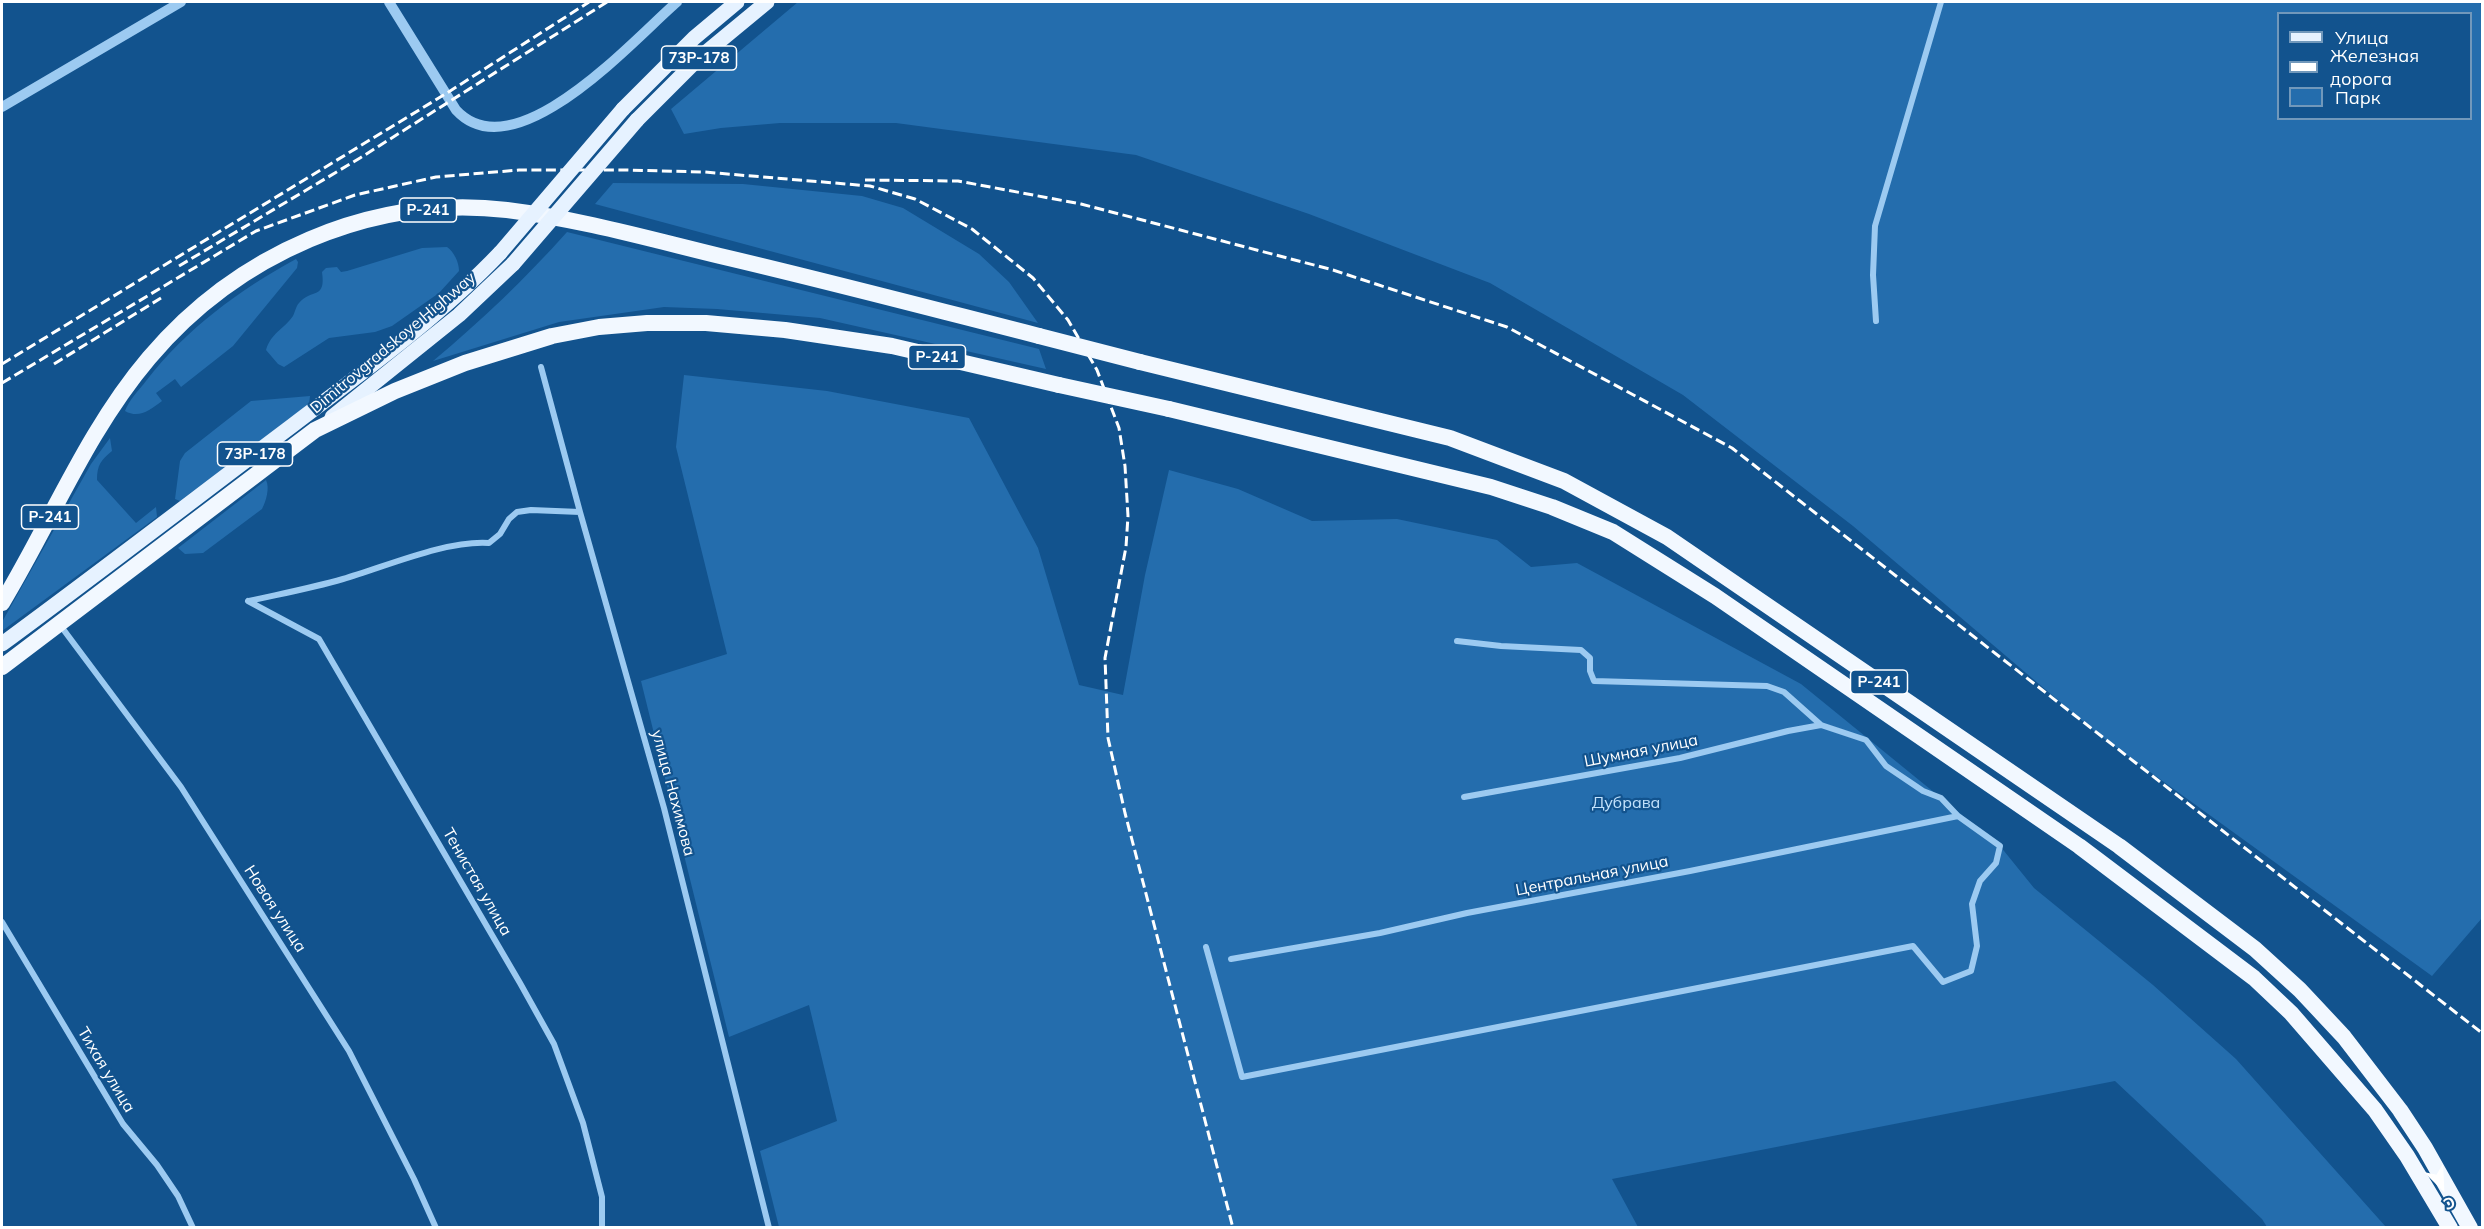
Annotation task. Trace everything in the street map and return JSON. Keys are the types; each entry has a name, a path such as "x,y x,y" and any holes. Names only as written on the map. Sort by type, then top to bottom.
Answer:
{"highway":[{"name":"Р-241","path":"2,603 98,431 126,387 150,357 197,309 236,278 266,260 297,244 339,227 393,215 449,208 506,210 601,227 1450,438 1564,481 1667,537 2119,846 2255,949 2300,990 2344,1037 2412,1129 2470,1227"},
{"name":"Р-241","path":"315,430 395,391 465,363 552,336 599,327 647,323 706,323 785,330 892,346 1491,487 1552,507 1612,532 1715,596 2069,839 2254,978 2297,1020 2375,1110 2407,1156 2450,1227"},
{"name":"Dimitrovgradskoye Highway","path":"2,667 315,430"}],"main road":[{"name":"Dimitrovgradskoye Highway","path":"2,644 161,526 359,374 452,299 500,253 623,109 679,52 737,2"},
{"name":"Dimitrovgradskoye Highway","path":"315,430 459,315 513,264 637,120 698,59 767,2"}],"street":[{"path":"2,107 181,2"},
{"path":"389,2 456,110 472,122 486,127 519,122 548,109 574,93 596,77 677,2"},
{"path":"1876,321 1873,275 1875,226 1941,2"},
{"name":"улица Нахимова","path":"541,367 666,818 769,1227"},
{"name":"Тенистая улица","path":"580,512 531,510 517,512 509,519 501,534 489,543 472,541 455,545 341,579 248,601 319,639 520,983 554,1044 583,1123 602,1197 602,1227"},
{"name":"Новая улица","path":"60,625 181,787 349,1051 436,1227"},
{"path":"1206,946 1242,1077 1913,946 1943,982 1971,971 1977,946 1972,904 1980,881 1996,863 2000,846 1958,816 1941,798 1923,791 1886,766 1866,740 1821,725 1784,692 1767,686 1594,681 1590,671 1590,658 1581,650 1501,646 1457,640"},
{"name":"Шумная улица","path":"1464,797 1680,758 1821,725"},
{"name":"Центральная улица","path":"1231,959 1380,933 1467,913 1690,871 1958,816"},
{"name":"Тихая улица","path":"2,922 123,1124 157,1165 178,1196 193,1227"}],"green space":[{"path":"798,2 2480,2 2482,9 2482,918 2432,976 2099,735 1853,526 1683,395 1490,283 1309,214 1136,155 896,123 780,123 684,134 671,109"},
{"path":"613,183 743,184 862,196 903,208 979,254 1009,282 1038,323 595,204"},
{"path":"567,232 1039,349 1046,369 820,318 664,307 559,322 433,361 502,299"},
{"path":"447,247 456,258 459,271 439,293 392,326 375,332 329,338 284,367 278,364 266,350 274,335 293,316 299,303 320,290 323,281 322,272 326,268 337,267 341,272 347,271 422,248"},
{"path":"296,259 297,268 233,346 181,387 175,379 156,393 162,401 149,410 140,414 125,411 134,395 162,362 196,328 254,284"},
{"name":"Дубрава","path":"684,375 827,391 969,418 1038,548 1079,685 1123,695 1145,575 1169,470 1238,489 1312,521 1397,519 1497,540 1531,567 1577,563 1801,684 2000,846 2034,888 2153,985 2236,1059 2386,1227 2267,1227 2262,1219 2115,1081 1612,1179 1638,1227 779,1227 760,1151 837,1121 809,1005 729,1037 641,681 727,654 676,447"},
{"path":"310,396 309,404 180,501 175,499 180,461 185,453 251,401"},
{"path":"110,438 112,451 100,463 97,480 136,523 156,507 157,517 2,631 2,622 91,464"},
{"path":"266,480 268,491 262,509 203,553 185,554 178,548"}],"railway":[{"path":"2,364 447,93 589,2"},
{"path":"179,266 360,158 607,2"},
{"path":"2,383 256,231 355,195 436,177 519,170 627,170 704,172 870,186 915,199 972,229 1033,278 1068,320 1097,370 1119,428 1125,466 1128,516 1126,547 1105,658 1108,738 1125,813 1233,1228"},
{"path":"865,180 958,181 1081,204 1333,270 1507,327 1732,448 2482,1033"},
{"path":"54,364 161,298"}]}
